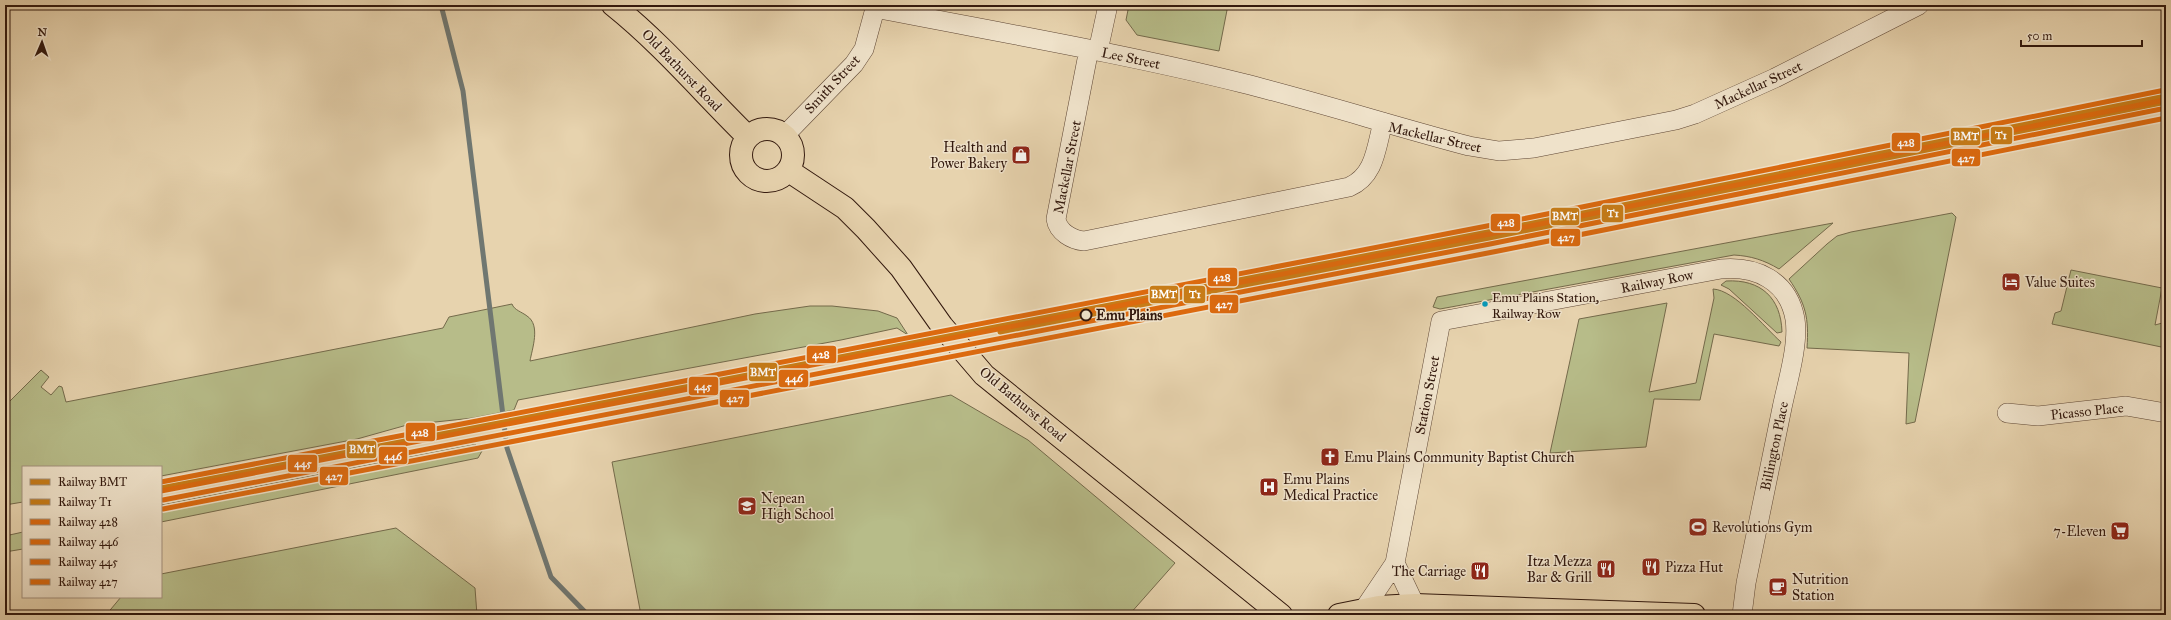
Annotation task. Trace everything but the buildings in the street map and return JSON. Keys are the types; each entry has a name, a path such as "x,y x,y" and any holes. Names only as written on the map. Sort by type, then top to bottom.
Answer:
{"main road":[{"name":"Old Bathurst Road","path":"613,5 642,28 679,65 707,97 748,137"},
{"path":"770,129 785,135 790,141 794,152 792,164 784,177 770,182 763,182 750,175 741,161 741,152 748,137 758,131 770,129"},
{"name":"Old Bathurst Road","path":"789,171 845,208 866,229 901,268 942,326 984,375 1281,615"},
{"path":"1339,615 1364,609 1415,605 1694,615"}],"street":[{"name":"Mackellar Street","path":"1108,5 1094,50 1056,219 1059,228 1077,240 1084,241 1349,188 1358,184 1369,173 1383,122 1469,146 1499,151 1534,148 1676,120 1702,111 1768,81 1919,5"},
{"name":"Lee Street","path":"876,7 1094,50 1242,83 1383,122"},
{"name":"Smith Street","path":"785,135 854,64 864,49 876,7"},
{"name":"Railway Row","path":"1441,321 1721,269 1749,269 1762,274 1775,282"},
{"name":"Billington Place","path":"1742,615 1746,583 1790,370 1794,338 1795,319 1792,310 1786,297 1775,282"},
{"name":"Station Street","path":"1364,609 1396,563 1441,321"},
{"name":"Picasso Place","path":"2007,413 2038,416 2126,406 2166,413"},
{"path":"1396,563 1415,605"}],"green space":[{"path":"1129,5 1228,5 1219,51 1137,35 1126,20"},
{"path":"1952,213 1956,217 1915,422 1906,424 1909,353 1807,348 1807,320 1803,304 1789,279 1837,236"},
{"path":"1833,223 1779,269 1757,259 1734,255 1440,309 1433,307 1437,297"},
{"path":"2071,270 2162,288 2155,325 2166,322 2166,348 2052,324 2055,313 2061,311"},
{"path":"1726,281 1749,283 1759,287 1767,293 1778,309 1782,332 1777,333 1729,289 1721,285"},
{"path":"1713,289 1722,291 1740,303 1781,342 1779,346 1714,334 1700,400 1654,399 1646,447 1550,453 1579,319 1667,303 1649,392 1696,383 1714,298"},
{"path":"512,304 516,309 527,316 534,325 534,344 530,361 755,314 810,306 832,306 878,311 897,318 908,335 897,328 841,340 518,400 514,410 473,418 407,425 357,439 162,476 162,466 22,466 22,502 5,505 5,406 41,370 49,377 41,387 51,395 59,386 62,387 66,402 443,328 449,317"},
{"name":"Nepean High School","path":"951,395 1028,440 1175,563 1129,615 641,615 612,462"},
{"path":"475,444 482,451 478,458 162,522 162,505"},
{"path":"396,528 475,588 477,615 106,615 120,598 162,598 162,574"},
{"path":"22,532 22,549 5,552 5,536"}],"waterway":[{"path":"441,5 463,91 507,448 551,577 588,615"}],"rail line":[{"name":"428","path":"162,482 1487,226 2165,90"},
{"name":"BMT","path":"162,488 1488,232 2166,96"},
{"name":"445","path":"162,491 1490,234 2165,100"},
{"name":"T1","path":"1000,332 1489,238 2166,102"},
{"name":"446","path":"163,500 1490,244 2166,108"},
{"name":"427","path":"163,509 1493,252 2166,118"}],"place":[{"name":"Health and Power Bakery","path":"1021,155"},
{"name":"Value Suites","path":"2011,282"},
{"name":"Emu Plains Station, Railway Row","path":"1485,304"},
{"name":"Emu Plains","path":"1086,315"},
{"name":"Emu Plains Community Baptist Church","path":"1330,457"},
{"name":"Emu Plains Medical Practice","path":"1269,487"},
{"name":"Nepean High School","path":"747,506"},
{"name":"Revolutions Gym","path":"1698,527"},
{"name":"7-Eleven","path":"2120,531"},
{"name":"Pizza Hut","path":"1651,567"},
{"name":"Itza Mezza Bar & Grill","path":"1606,569"},
{"name":"The Carriage","path":"1480,571"},
{"name":"Nutrition Station","path":"1778,587"}]}
